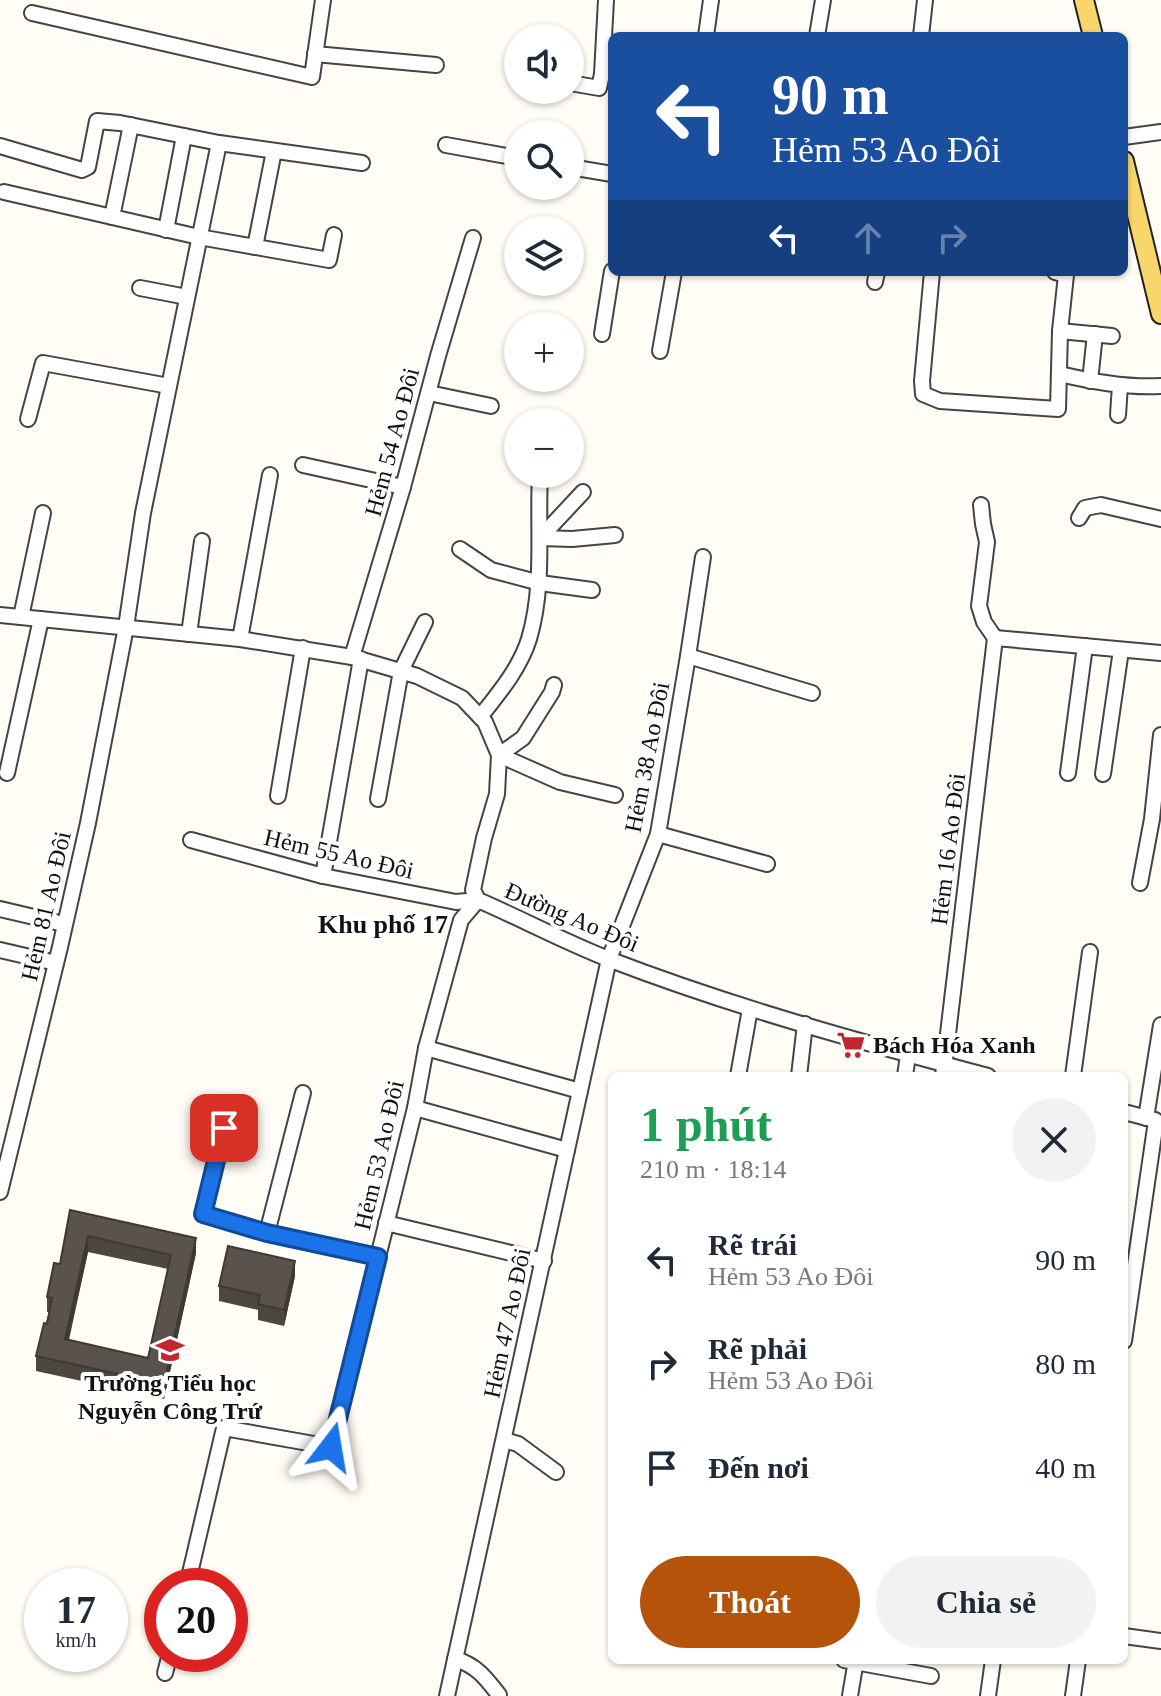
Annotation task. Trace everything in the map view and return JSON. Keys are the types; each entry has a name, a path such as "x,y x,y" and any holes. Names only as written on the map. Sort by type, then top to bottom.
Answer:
{"main road":[{"path":"1084,0 1092,32"},
{"path":"1128,193 1161,314"}],"street":[{"path":"32,13 312,77 323,0"},
{"path":"584,85 599,88 606,0"},
{"path":"707,32 711,0"},
{"path":"818,32 823,0"},
{"path":"921,32 925,0"},
{"path":"315,54 436,65"},
{"path":"0,146 82,170 88,167 97,121 219,143 362,163"},
{"path":"112,217 131,125"},
{"path":"1128,136 1161,132"},
{"path":"166,230 184,136"},
{"name":"Hẻm 81 Ao Đôi","path":"0,1192 91,808 126,627 143,513 219,143"},
{"path":"446,145 504,155"},
{"path":"255,247 274,151"},
{"path":"584,169 608,173"},
{"path":"4,192 199,237 329,260 334,235"},
{"name":"Hẻm 54 Ao Đôi","path":"323,876 356,658 473,238"},
{"path":"602,334 611,276"},
{"path":"660,351 673,276"},
{"path":"932,276 923,394 940,401 1058,409 1060,331 1066,276"},
{"path":"140,288 187,297"},
{"path":"1060,331 1112,336"},
{"path":"1090,381 1095,334"},
{"path":"28,419 43,363 169,386"},
{"path":"1060,374 1135,387 1161,386"},
{"path":"1118,415 1120,385"},
{"path":"429,393 491,406"},
{"path":"303,465 403,487"},
{"path":"240,639 270,475"},
{"path":"480,717 507,683 528,641 540,583 540,488"},
{"path":"540,538 583,492"},
{"path":"981,505 987,542 979,606 984,622 995,638 1161,653"},
{"path":"1079,518 1085,508 1101,505 1161,519"},
{"path":"21,617 43,513"},
{"path":"540,538 615,535"},
{"path":"189,634 202,541"},
{"path":"460,549 491,570 540,583 592,590"},
{"name":"Hẻm 38 Ao Đôi","path":"609,959 658,834 703,557"},
{"name":"Đường Ao Đôi","path":"0,615 303,648 356,658 417,676 462,698 485,722 499,755 497,794 473,890 478,900 609,959 750,1009 908,1055 944,1070"},
{"path":"7,773 41,619"},
{"path":"378,799 401,671 425,622"},
{"name":"Hẻm 16 Ao Đôi","path":"944,1070 995,638"},
{"path":"1068,773 1085,646"},
{"path":"278,796 303,648"},
{"path":"1103,774 1121,650"},
{"path":"688,656 812,693"},
{"path":"499,755 523,738 554,685"},
{"path":"1140,883 1152,819 1161,735"},
{"path":"499,755 560,782 615,795"},
{"path":"658,834 767,864"},
{"name":"Hẻm 55 Ao Đôi","path":"191,840 323,876 456,902 478,900"},
{"name":"Hẻm 53 Ao Đôi","path":"224,1128 203,1214 267,1233 378,1257 415,1108 426,1048 461,920 478,900"},
{"path":"0,909 64,924"},
{"path":"0,950 56,963"},
{"path":"1074,1072 1090,952"},
{"name":"Hẻm 47 Ao Đôi","path":"447,1696 609,959"},
{"path":"739,1072 750,1009"},
{"path":"799,1072 805,1024"},
{"path":"1128,1312 1154,1120 1161,1025"},
{"path":"426,1048 580,1091"},
{"path":"906,1072 908,1055"},
{"path":"267,1233 303,1093"},
{"path":"415,1108 567,1150"},
{"path":"1128,1113 1154,1120"},
{"path":"386,1223 544,1261"},
{"path":"191,1568 224,1428 331,1447 378,1257"},
{"path":"504,1440 518,1444 556,1472"},
{"path":"1128,1637 1161,1641"},
{"path":"455,1659 466,1662 482,1673 499,1695"},
{"path":"850,1696 852,1664"},
{"path":"868,1664 931,1676"},
{"path":"988,1696 992,1664"},
{"path":"1073,1696 1077,1664"}],"building":[{"path":"70,1210 196,1238 164,1384 36,1356 44,1323 47,1324 52,1298 47,1297 54,1263 60,1264","holes":["88,1236 171,1255 148,1358 65,1339"]},
{"path":"228,1246 295,1261 284,1310 258,1304 260,1295 219,1286"}],"place":[{"name":"Bách Hóa Xanh","path":"851,1045"},
{"name":"Trường Tiểu học Nguyễn Công Trứ","path":"170,1350"}],"district":[{"name":"Khu phố 17","path":"383,924"}],"route":[{"path":"224,1128 203,1214 267,1233 378,1257 331,1447"}]}
